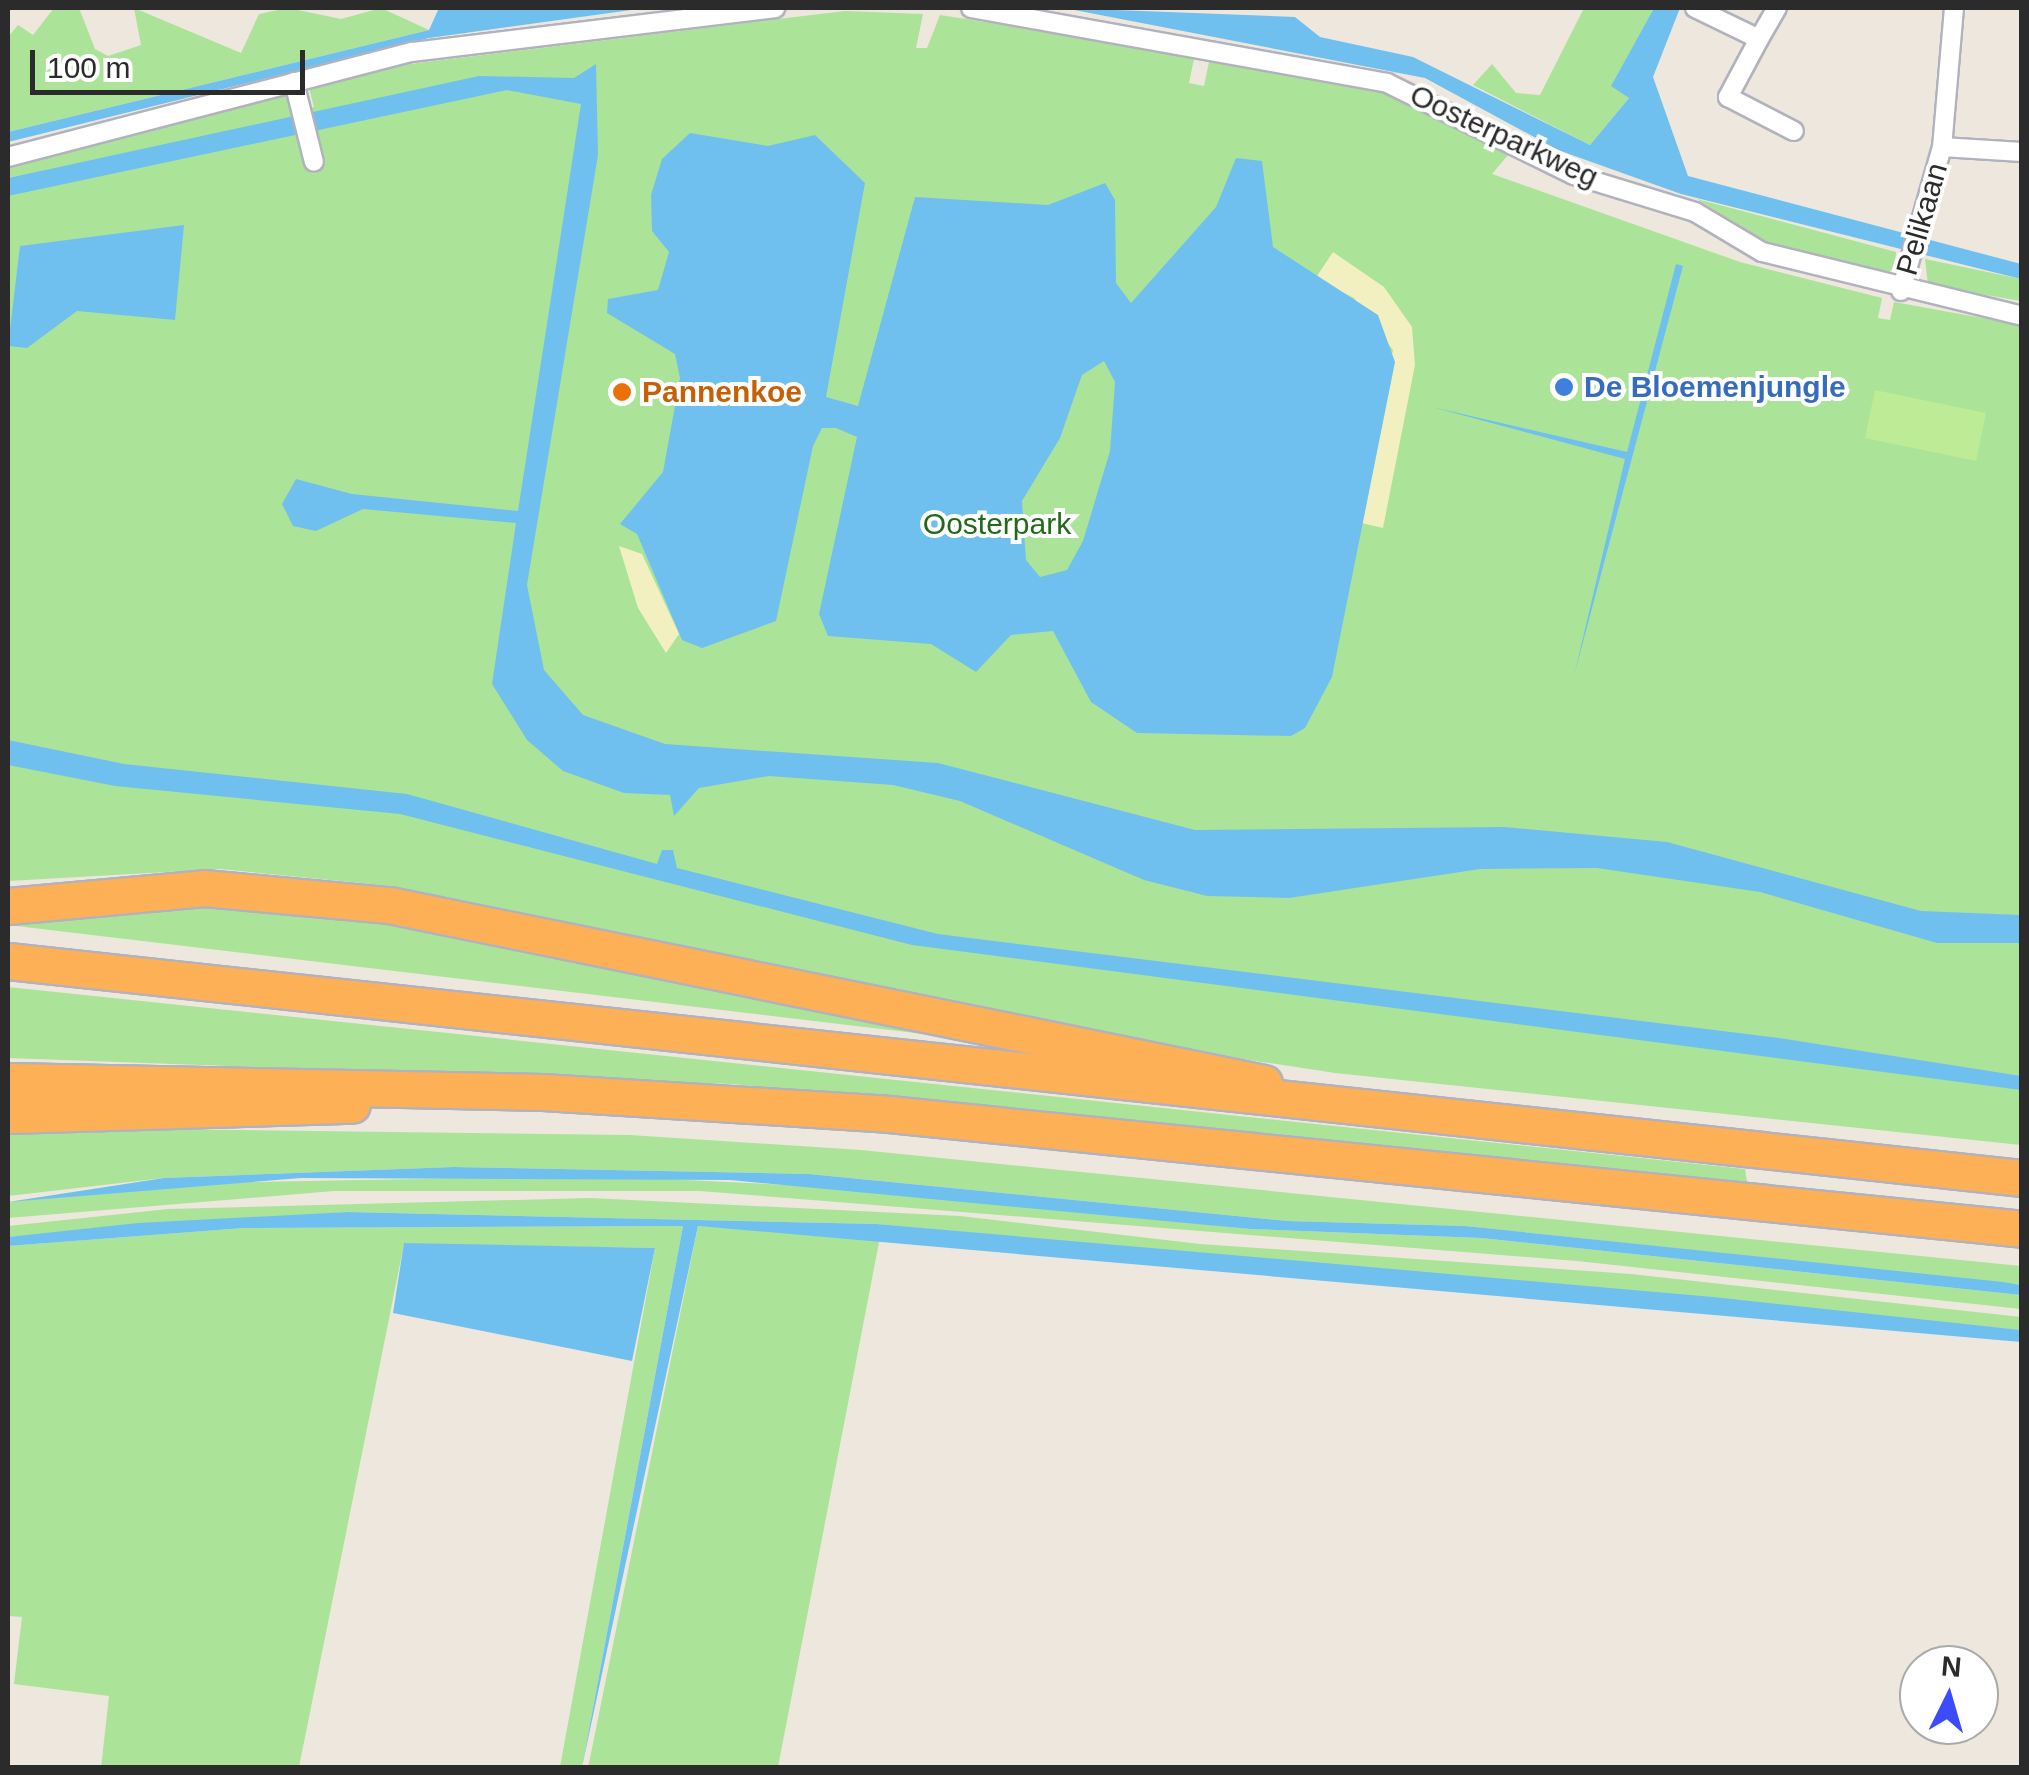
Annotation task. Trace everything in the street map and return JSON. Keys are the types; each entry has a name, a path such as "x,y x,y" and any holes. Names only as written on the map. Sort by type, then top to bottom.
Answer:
{"highway":[{"path":"10,905 204,888 389,906 973,1029 1216,1070 1366,1111"},
{"path":"8,961 1366,1111 2022,1178"},
{"path":"8,1082 543,1092 1005,1124 2022,1229"},
{"path":"8,1115 269,1111 543,1092"}],"street":[{"path":"8,157 412,52 774,8"},
{"name":"Oosterparkweg","path":"971,8 1386,83 1574,175 1695,212 1762,252 1902,291 2022,316"},
{"path":"1695,8 1760,38"},
{"path":"1776,8 1728,97 1794,131"},
{"name":"Pelikaan","path":"1902,291 1942,147 1954,8"},
{"path":"294,82 314,162"},
{"name":"Pelikaan","path":"1942,147 2022,152"}],"green space":[{"path":"54,8 79,8 95,49 108,56 141,45 134,8 241,53 259,14 288,8 341,19 381,8 429,30 8,132 8,37 18,25 33,35"},
{"path":"1584,8 1654,8 1612,85 1629,98 1590,145 1473,85 1492,64 1516,93 1540,95"},
{"name":"Oosterpark","path":"845,11 923,14 916,48 927,48 940,15 1195,54 1189,83 1204,86 1210,57 1377,88 1508,155 1492,174 1740,262 1882,298 1878,318 1890,320 1894,302 2021,325 2021,1145 1335,1073 1112,1039 391,886 220,869 8,881 8,188 196,138 8,178 8,164 285,93 291,113 314,107 309,88 401,65"},
{"path":"1697,199 1896,252 1895,268 1885,274 1772,246"},
{"path":"1925,259 2021,279 2021,301 1928,285"},
{"path":"1875,390 1986,413 1976,461 1865,438"},
{"path":"218,905 349,915 1041,1048 8,925 8,918"},
{"path":"8,987 1745,1169 1747,1182 732,1084 8,1058"},
{"path":"157,1129 630,1135 861,1150 2021,1266 2021,1285 1465,1226 1288,1221 809,1174 453,1167 164,1178 8,1196 8,1135"},
{"path":"602,1176 873,1189 1250,1229 1481,1238 2021,1295 2021,1309 1577,1261 700,1191 334,1191 8,1218 8,1202 189,1183"},
{"path":"590,1198 960,1216 1200,1244 1631,1274 2021,1317 2021,1330 877,1224 348,1212 8,1237 8,1226 168,1209"},
{"path":"683,1226 582,1767 560,1767 655,1248 404,1244 299,1767 101,1768 109,1696 14,1684 22,1617 8,1616 8,1246 244,1228"},
{"path":"698,1226 880,1237 778,1767 588,1768"}],"sand":[{"path":"1333,252 1384,287 1412,327 1415,365 1383,528 1357,522 1393,350 1354,298 1315,279"},
{"path":"619,546 642,554 679,634 666,653 638,608"}],"water":[{"path":"439,8 646,8 429,38 8,142 8,132 429,30"},
{"path":"1064,8 1295,17 1320,37 1413,57 1590,145 1629,98 1611,86 1654,8 1680,8 1653,77 1688,176 2021,264 2021,279 1681,194 1558,150 1425,78"},
{"path":"596,64 598,155 527,585 544,670 583,715 665,744 938,763 1195,830 1504,827 1667,842 1921,911 2021,915 2021,943 1937,943 1760,892 1597,868 1480,869 1289,898 1207,896 1144,880 960,801 893,785 769,776 699,788 674,816 670,795 624,793 563,771 527,740 492,684 516,523 363,509 316,531 293,526 282,504 296,479 352,494 518,511 581,104 507,90 8,196 8,178 479,76 574,78"},
{"path":"690,133 768,146 815,135 865,183 826,397 858,406 915,197 1048,205 1105,183 1115,200 1116,283 1131,303 1216,207 1236,158 1262,161 1273,247 1378,315 1395,362 1332,677 1305,728 1291,736 1137,733 1091,702 1053,631 1011,635 976,672 931,644 828,636 819,614 857,437 836,428 822,428 813,446 776,621 702,648 682,640 637,534 620,524 663,472 680,378 675,354 607,313 608,299 658,290 669,252 652,231 651,195 662,159","holes":["1104,361 1115,382 1110,451 1083,541 1067,570 1040,577 1026,560 1022,501 1060,438 1082,375"]},
{"path":"184,225 175,320 77,311 27,348 8,346 20,246"},
{"path":"1676,264 1683,266 1574,676 1625,459 1432,407 1627,452"},
{"path":"8,740 124,764 407,794 657,864 662,850 673,850 677,868 938,934 1779,1038 2021,1076 2021,1090 912,945 400,814 115,786 8,765"},
{"path":"453,1167 809,1174 1288,1221 1465,1226 2003,1282 2021,1285 2021,1295 1481,1238 1250,1229 730,1180 301,1178 8,1202 164,1178"},
{"path":"348,1212 877,1224 1713,1297 2021,1330 2021,1342 698,1226 582,1767 683,1226 244,1228 8,1246 8,1237 138,1223"},
{"path":"404,1243 655,1248 632,1361 393,1313"}],"place":[{"name":"De Bloemenjungle","path":"1564,387"},
{"name":"Pannenkoe","path":"622,392"}]}
